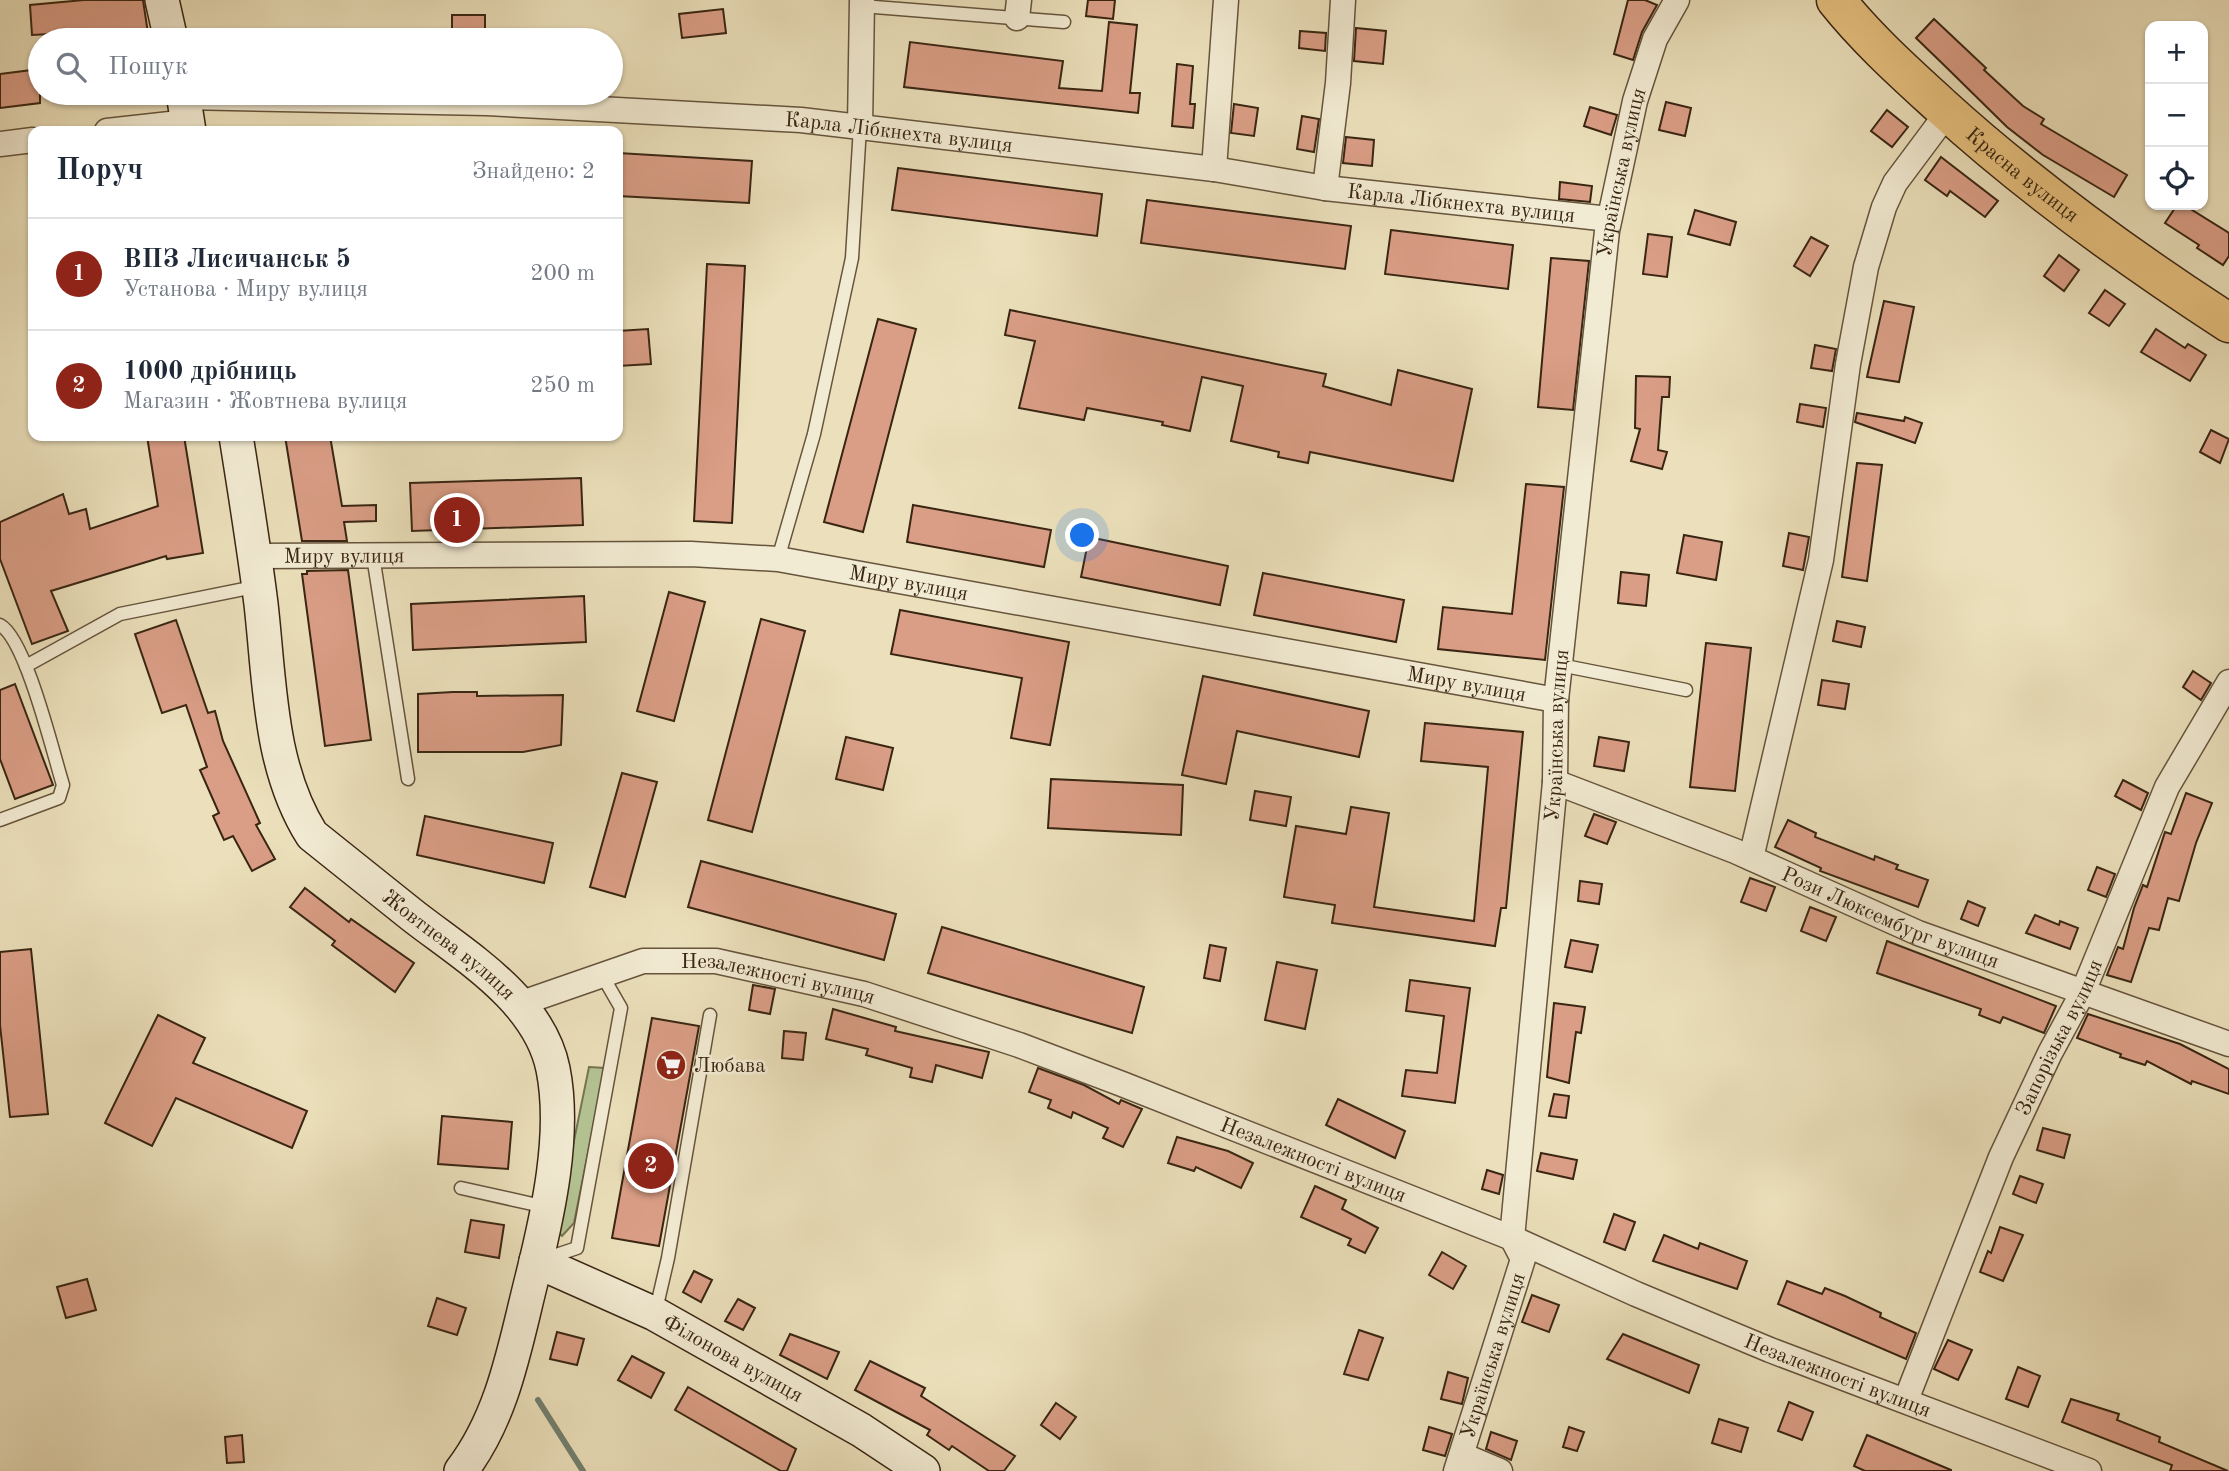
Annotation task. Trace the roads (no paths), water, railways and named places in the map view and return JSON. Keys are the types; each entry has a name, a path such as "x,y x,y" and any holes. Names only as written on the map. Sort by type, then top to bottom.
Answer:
{"main road":[{"path":"162,0 168,28"},
{"name":"Красна вулиця","path":"1836,0 1860,29 1948,112 2043,193 2229,323"},
{"name":"Жовтнева вулиця","path":"237,441 257,571 278,749 286,785 296,810 313,835 490,976 519,1004 538,1034 552,1067 559,1129 536,1261 500,1402 486,1433 461,1471"},
{"name":"Філонова вулиця","path":"536,1261 655,1314 861,1430 923,1471"}],"street":[{"path":"1214,169 1226,0"},
{"path":"1325,188 1338,83 1343,0"},
{"name":"Українська вулиця","path":"1459,1463 1523,1259 1512,1238 1555,782 1556,700 1609,219 1635,101 1655,38 1677,0"},
{"path":"860,127 862,3"},
{"name":"Карла Лібкнехта вулиця","path":"127,126 186,111 412,105"},
{"name":"Карла Лібкнехта вулиця","path":"524,105 801,120 1214,169 1325,188 1609,219"},
{"path":"1751,858 1821,560 1848,365 1866,267 1895,183 1948,112"},
{"path":"0,144 28,141"},
{"name":"Миру вулиця","path":"257,571 373,556 691,554 778,559 1556,700"},
{"name":"Запорізька вулиця","path":"1906,1400 2001,1157 2050,1053 2083,992 2167,787 2229,682"},
{"name":"Рози Люксембург вулиця","path":"1555,782 1751,858 1918,933 2229,1044"},
{"name":"Незалежності вулиця","path":"519,1004 643,961 716,961 864,994 1019,1045 1110,1079 1512,1238 1685,1315 2089,1471"},
{"path":"1459,1463 1500,1471"}],"lane":[{"path":"862,3 1018,9 1064,22"},
{"path":"778,559 814,434 852,258 860,127"},
{"path":"373,556 408,779"},
{"path":"26,666 120,614 257,571"},
{"path":"0,625 9,629 26,666 63,785 58,798 0,820"},
{"path":"1560,665 1686,690"},
{"path":"536,1261 577,1248 621,1009 602,975"},
{"path":"655,1314 668,1258 710,1015"},
{"path":"461,1188 546,1207"}],"waterway":[{"path":"538,1400 583,1471"}],"place":[{"name":"ВПЗ Лисичанськ 5","path":"457,520"},
{"name":"Любава","path":"671,1065"},
{"name":"1000 дрібниць","path":"651,1166"}]}
